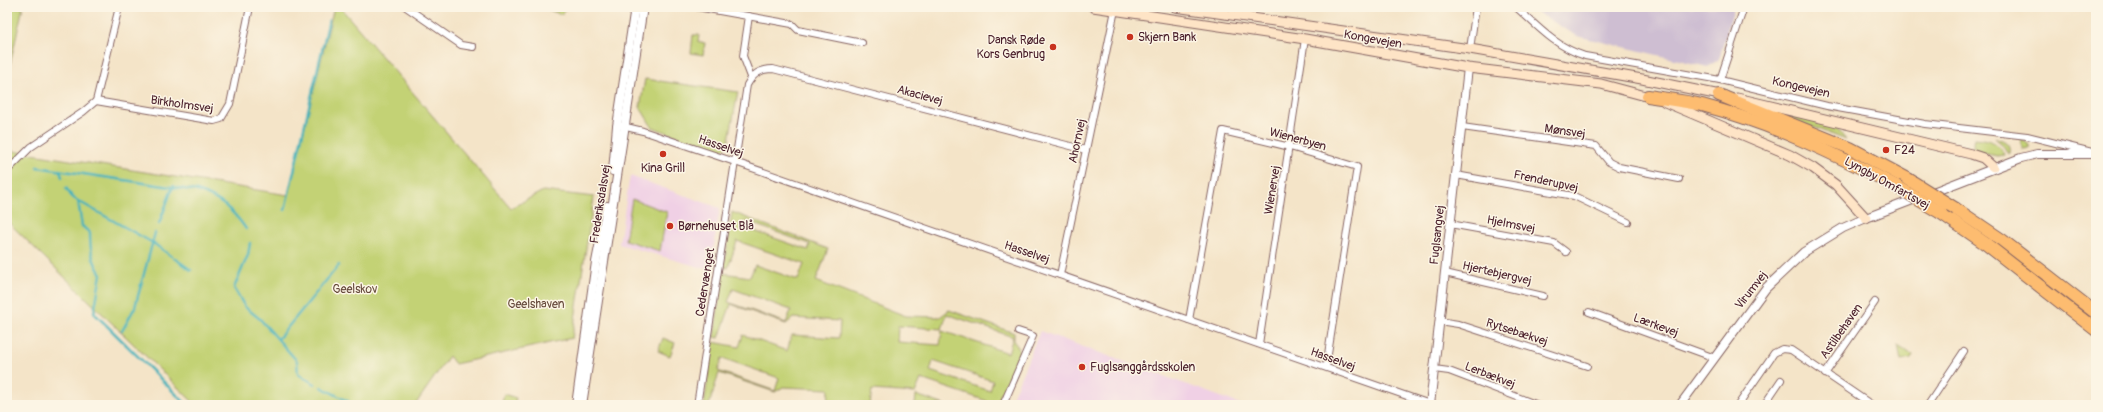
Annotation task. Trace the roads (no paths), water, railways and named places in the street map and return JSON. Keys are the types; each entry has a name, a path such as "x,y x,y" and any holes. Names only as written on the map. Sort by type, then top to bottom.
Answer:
{"highway":[{"path":"1719,95 1850,148 1908,179 2002,240 2096,313"},
{"name":"Lyngby Omfartsvej","path":"1648,96 1701,105 1745,119 1813,145 1853,163 1896,186 1941,213 1986,244 2096,330"}],"main road":[{"name":"Kongevejen","path":"1093,7 1306,39 1468,68 1601,84 1648,96 1790,155 1813,168 1836,185 1866,218"},
{"name":"Kongevejen","path":"1175,7 1470,49 1642,79 1766,104 1971,154 1983,158 1993,167"}],"street":[{"path":"7,171 31,148 83,112 96,100 119,7"},
{"name":"Birkholmsvej","path":"96,100 214,121 221,119 230,104 250,7"},
{"path":"406,7 461,45 473,47"},
{"name":"Frederiksdalsvej","path":"582,405 621,126 634,7"},
{"name":"Frederiksdalsvej","path":"576,405 596,262 643,7"},
{"path":"697,7 792,24 798,30 862,43"},
{"path":"1470,49 1476,7"},
{"name":"Kongevejen","path":"1516,7 1551,39 1571,51 1585,56 1720,80 1827,106 1925,124 2027,136 2096,153"},
{"path":"1720,80 1744,7"},
{"name":"Ahornvej","path":"1060,276 1115,10"},
{"path":"735,162 746,85 751,77 743,56 749,16"},
{"name":"Wienervej","path":"1259,344 1306,39"},
{"name":"Fuglsangvej","path":"1430,404 1468,68"},
{"name":"Akacievej","path":"751,77 764,69 773,69 1086,150"},
{"name":"Hasselvej","path":"621,126 643,131 735,162 1430,404"},
{"name":"Mønsvej","path":"1462,127 1596,146 1609,162 1619,167 1679,179"},
{"name":"Wienerbyen","path":"1189,320 1223,130 1290,147 1357,167 1326,368"},
{"name":"Kongevejen","path":"1866,218 1993,167 2037,154 2096,153"},
{"name":"Cedervænget","path":"697,405 735,162"},
{"name":"Frenderupvej","path":"1456,175 1574,196 1628,222"},
{"name":"Virumvej","path":"1680,405 1766,288 1783,270 1822,240 1866,218"},
{"name":"Hjelmsvej","path":"1450,224 1554,243 1566,252"},
{"name":"Hjertebjergvej","path":"1445,273 1543,296"},
{"name":"Astilbehaven","path":"1825,374 1875,302"},
{"name":"Lærkevej","path":"1589,312 1715,358"},
{"name":"Rytsebækvej","path":"1439,321 1458,324 1587,366"},
{"path":"1003,405 1033,336 1018,331"},
{"name":"Astilbehaven","path":"1738,405 1774,353 1782,349 1791,350 1872,405"},
{"path":"1928,405 1964,351"},
{"name":"Lerbækvej","path":"1434,369 1449,371 1538,405"},
{"path":"1764,405 1781,380"}],"waterway":[{"path":"285,210 329,20"},
{"path":"37,167 197,191 212,197 231,210 246,229"},
{"path":"60,170 62,177"},
{"path":"159,224 173,186"},
{"path":"66,188 72,197 78,201 82,226 90,233 92,255 101,274 94,313 187,405"},
{"path":"78,201 153,243 191,270"},
{"path":"122,331 135,307 155,233"},
{"path":"250,243 248,255 234,288 245,307 260,319 297,361 298,374 315,384"},
{"path":"278,339 339,265"},
{"path":"321,387 355,405"}],"place":[{"name":"Skjern Bank","path":"1130,37"},
{"name":"Dansk Røde Kors Genbrug","path":"1053,47"},
{"name":"F24","path":"1886,150"},
{"name":"Kina Grill","path":"663,154"},
{"name":"Børnehuset Blå","path":"670,226"},
{"name":"Fuglsanggårdsskolen","path":"1082,367"}],"park label":[{"name":"Geelskov","path":"355,289"},
{"name":"Geelshaven","path":"536,304"}]}
